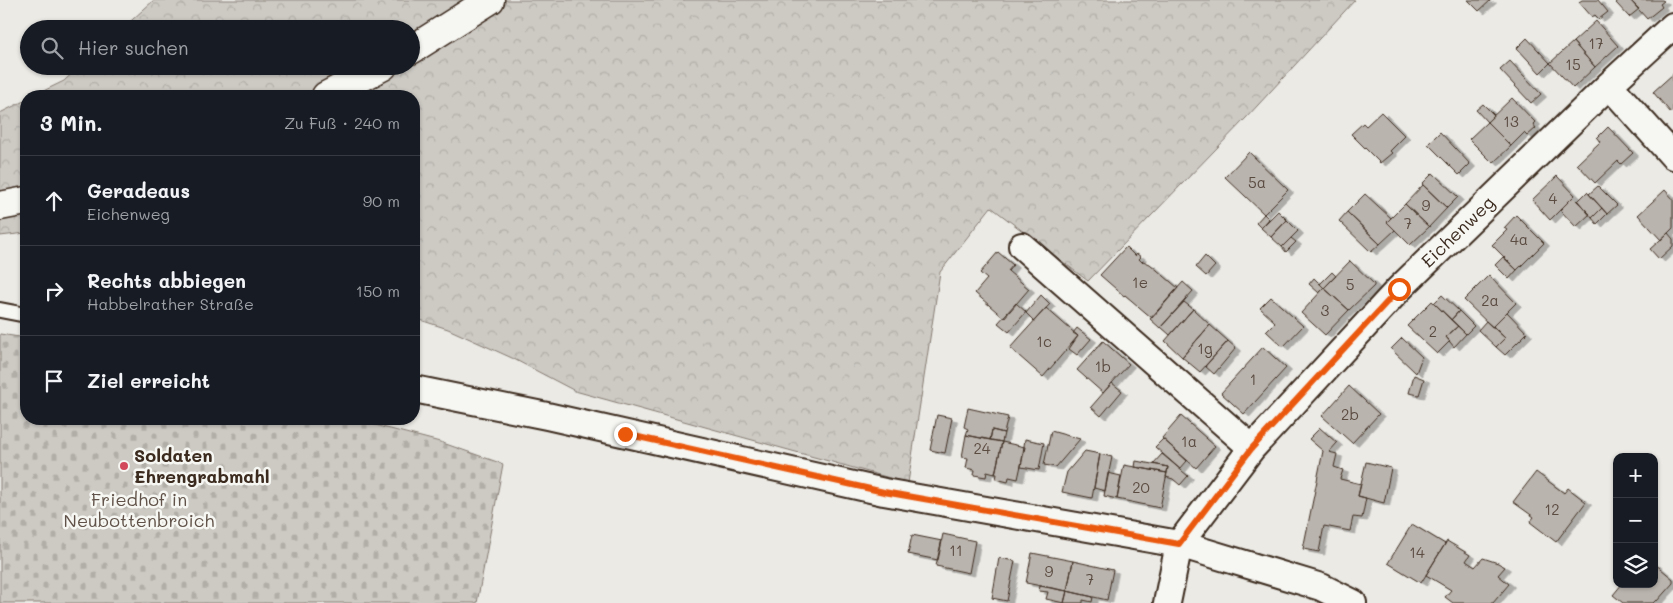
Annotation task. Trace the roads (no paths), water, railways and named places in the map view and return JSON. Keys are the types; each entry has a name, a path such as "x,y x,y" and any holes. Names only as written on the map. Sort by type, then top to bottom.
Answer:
{"main road":[{"path":"420,44 490,0"},
{"path":"337,90 366,75"},
{"path":"0,206 20,201"}],"street":[{"name":"Eichenweg","path":"1179,544 1252,448 1399,289 1609,85 1673,26"},
{"path":"1609,85 1673,156"},
{"path":"1022,246 1252,448"},
{"path":"420,390 547,416 884,492 1179,544 1321,587 1353,603"},
{"path":"1167,603 1179,544"}],"lane":[{"path":"0,310 20,314"}],"place":[{"name":"Soldaten Ehrengrabmahl","path":"124,466"}],"park label":[{"name":"Friedhof in Neubottenbroich","path":"139,510"}]}
